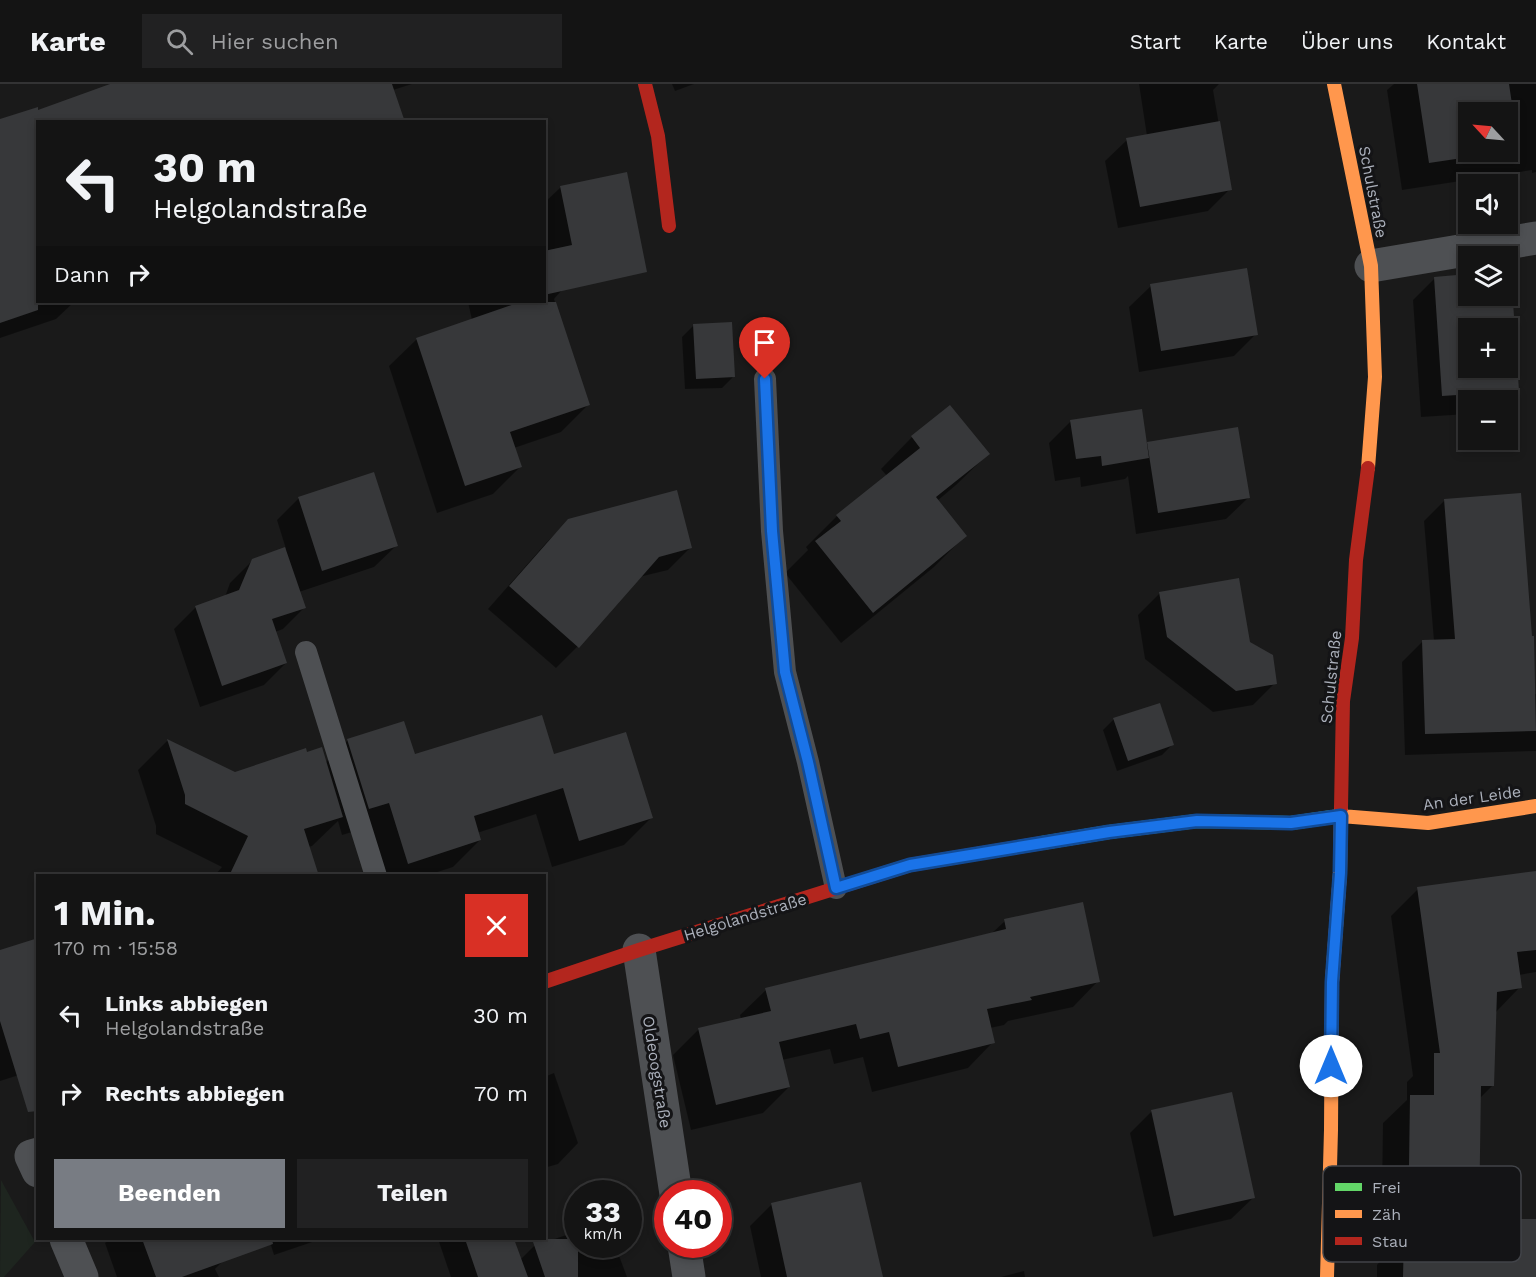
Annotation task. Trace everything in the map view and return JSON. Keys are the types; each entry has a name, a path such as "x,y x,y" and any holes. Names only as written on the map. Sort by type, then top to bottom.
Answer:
{"street":[{"path":"645,84 658,136 669,226"},
{"name":"Schulstraße","path":"1330,1166 1332,982 1340,873 1343,701 1352,638 1356,560 1370,450 1375,377 1371,266 1334,84"},
{"path":"1371,266 1536,238"},
{"name":"An der Leide","path":"1341,816 1428,823 1536,806"},
{"name":"Helgolandstraße","path":"546,981 910,865 1109,832 1197,821 1291,823 1341,816"},
{"name":"Oldeoogstraße","path":"639,950 674,1180"},
{"path":"66,1240 82,1277"},
{"path":"686,1258 689,1277"},
{"name":"Schulstraße","path":"1327,1262 1327,1277"}],"lane":[{"path":"765,379 772,531 785,672 836,888"},
{"path":"306,652 375,874"}],"shaded area":[{"path":"1,1180 35,1242 4,1277 0,1277"}],"building":[{"path":"110,84 392,84 404,120 36,120 36,303 38,303 38,310 0,323 0,119 38,107 38,110"},
{"path":"1417,84 1509,84 1512,102 1458,102 1458,159 1429,163"},
{"path":"1220,121 1232,190 1140,207 1126,138"},
{"path":"627,172 647,272 546,295 546,251 572,245 560,186"},
{"path":"1247,268 1258,335 1161,351 1150,284"},
{"path":"1458,275 1458,306 1513,306 1514,318 1458,318 1458,378 1518,378 1518,376 1519,391 1458,390 1458,395 1442,396 1434,277"},
{"path":"556,302 590,405 510,432 522,467 465,486 416,338 517,303"},
{"path":"732,322 735,377 696,379 693,324"},
{"path":"950,405 990,454 936,497 967,536 873,613 815,541 841,521 836,515 920,448 911,436"},
{"path":"1142,409 1149,458 1102,466 1101,456 1076,459 1070,420"},
{"path":"1238,427 1250,498 1158,513 1147,442"},
{"path":"374,472 398,546 322,571 298,497"},
{"path":"677,490 692,548 659,557 579,648 509,586 568,519"},
{"path":"1521,493 1532,636 1534,636 1536,731 1425,734 1422,640 1455,639 1444,499"},
{"path":"285,547 306,608 272,619 287,663 222,686 195,606 239,590 252,559"},
{"path":"1239,578 1250,642 1273,655 1277,684 1236,691 1167,637 1159,592"},
{"path":"1160,703 1174,745 1128,761 1113,718"},
{"path":"542,715 554,754 626,732 653,818 579,841 563,788 474,816 481,840 408,864 389,803 369,809 347,739 404,721 415,754"},
{"path":"167,739 235,772 306,748 307,752 322,747 343,817 304,829 318,874 230,874 248,836 185,804 185,795"},
{"path":"1536,871 1536,950 1517,952 1522,988 1497,992 1494,1086 1481,1086 1480,1166 1409,1166 1410,1095 1434,1095 1434,1053 1440,1053 1417,887"},
{"path":"1083,902 1100,982 987,1009 995,1043 898,1067 889,1032 860,1039 856,1024 779,1042 790,1087 716,1105 698,1028 771,1011 765,988 1006,929 1004,919"},
{"path":"36,939 36,1111 28,1112 0,1021 0,950"},
{"path":"1232,1092 1255,1198 1174,1216 1151,1110"},
{"path":"861,1182 883,1277 787,1277 771,1203"},
{"path":"1521,1219 1536,1219 1536,1277 1403,1277 1403,1262 1521,1262"},
{"path":"564,1239 564,1258 578,1258 578,1277 545,1277 532,1240"},
{"path":"142,1240 272,1240 273,1244 182,1277 156,1277"},
{"path":"465,1240 514,1240 528,1277 478,1277"}],"traffic: fast":[{"path":"1042,843 1197,821 1291,823 1332,817"}],"traffic: slow":[{"path":"1334,84 1371,266 1375,377 1368,468"},
{"path":"1332,817 1428,823 1536,806"},
{"path":"1330,1166 1332,982 1340,873 1341,808"},
{"path":"1327,1262 1327,1277"}],"traffic: jam":[{"path":"645,84 658,136 669,226"},
{"path":"1341,808 1343,701 1352,638 1356,560 1368,468"},
{"path":"546,981 910,865 1042,843"}],"route":[{"path":"765,379 772,531 785,672 836,888 910,865 1109,832 1197,821 1291,823 1341,816 1340,873 1332,982 1331,1066"}]}
